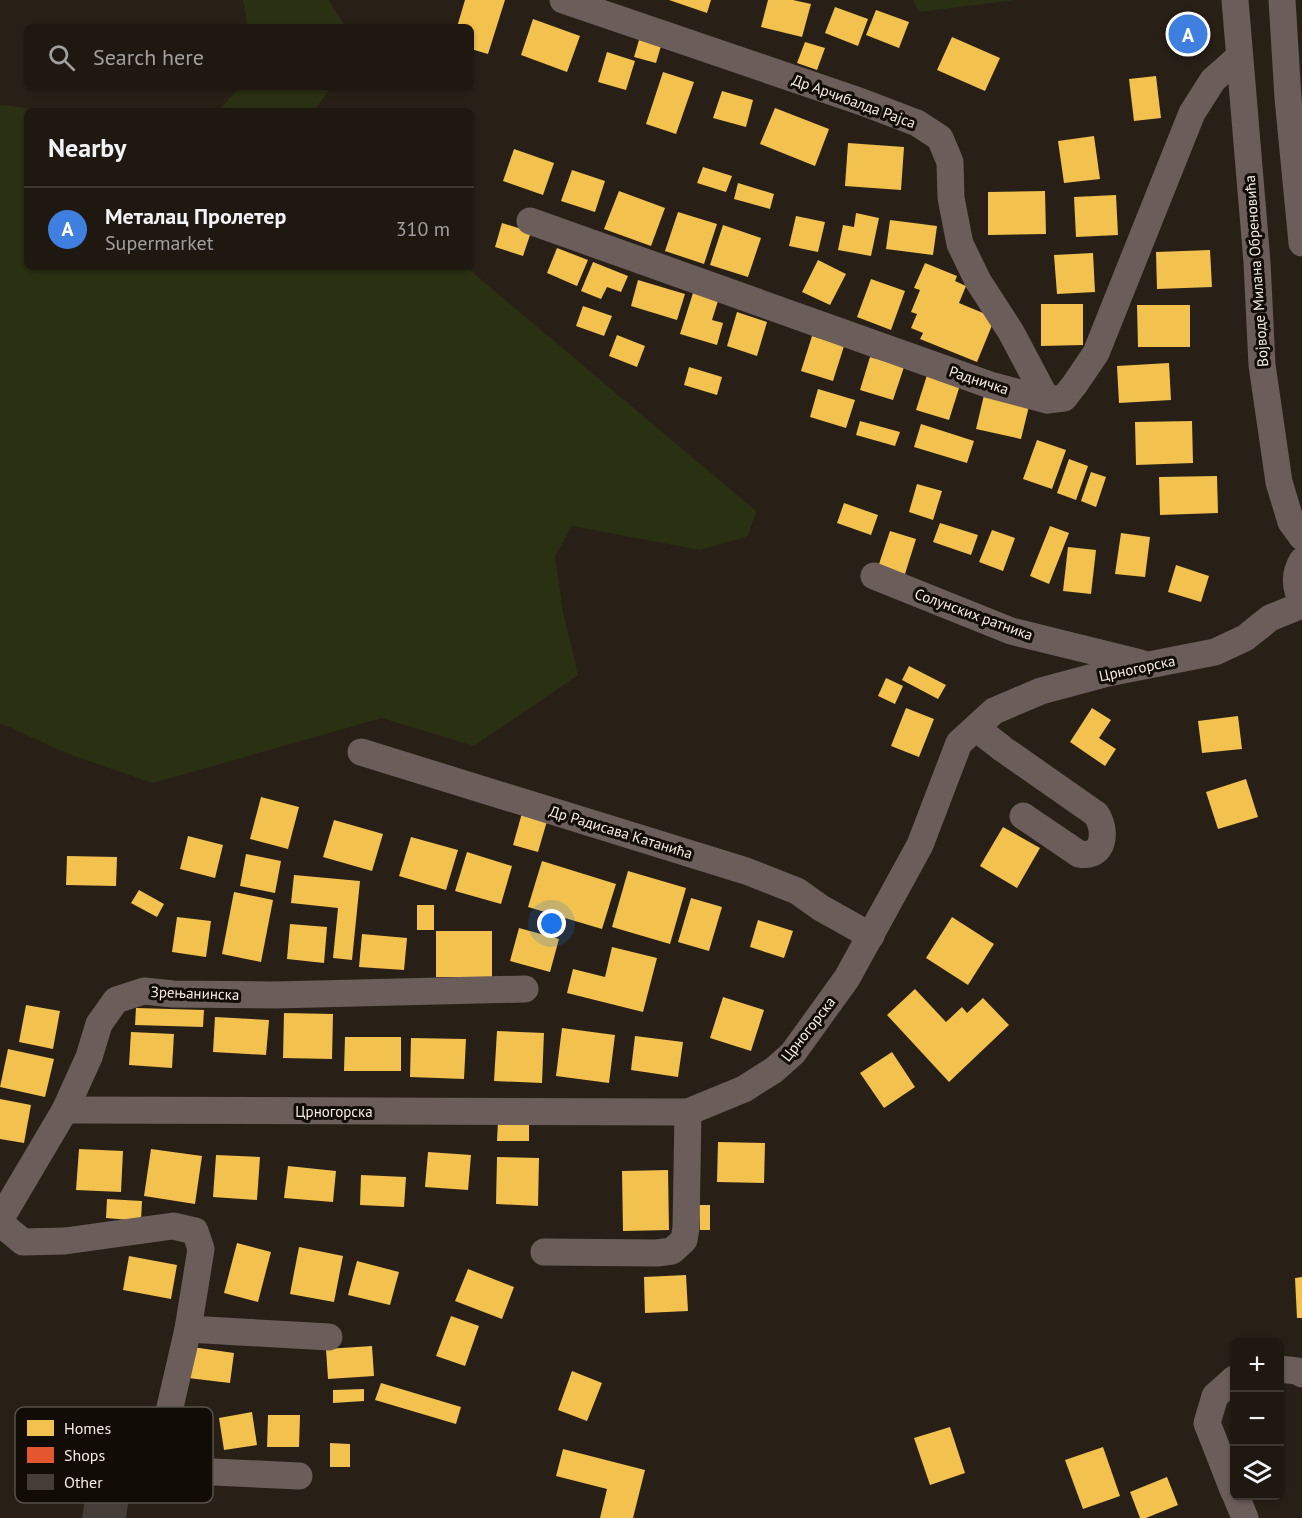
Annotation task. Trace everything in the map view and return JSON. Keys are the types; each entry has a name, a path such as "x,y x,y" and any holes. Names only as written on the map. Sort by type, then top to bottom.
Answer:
{"street":[{"name":"Др Арчибалда Рајса","path":"563,0 862,102 917,123 940,138 950,162 951,198 960,244 978,281 1011,332 1047,400"},
{"name":"Војводе Милана Обреновића","path":"1235,0 1257,262 1263,365 1279,482 1292,522 1302,537"},
{"path":"1282,0 1288,98 1302,243"},
{"path":"1047,400 1064,398 1096,353 1192,113 1213,80 1239,57"},
{"name":"Радничка","path":"530,221 990,385 1047,400"},
{"path":"1302,561 1296,576 1296,586 1302,603"},
{"name":"Солунских ратника","path":"874,576 1011,631 1145,664"},
{"name":"Црногорска","path":"65,1110 688,1112 744,1089 774,1070 793,1053 847,978 871,936 920,844 959,743 994,711 1041,691 1145,664 1215,652 1245,638 1270,618 1302,603"},
{"path":"976,728 1096,814 1102,822 1103,839 1095,851 1090,854 1079,854 1023,816"},
{"name":"Др Радисава Катанића","path":"361,752 746,871 797,891 821,908 871,936"},
{"name":"Зрењанинска","path":"0,1221 65,1110 89,1058 99,1024 116,1000 144,991 173,994 275,995 525,989"},
{"path":"544,1252 657,1254 672,1251 684,1240 688,1112"},
{"path":"0,1221 23,1242 65,1241 173,1226 195,1231 201,1250 188,1329 170,1407"},
{"path":"188,1329 329,1337"},
{"path":"1284,1369 1302,1374"},
{"path":"1230,1382 1215,1395 1207,1423 1230,1481"},
{"path":"213,1472 299,1476"},
{"path":"1238,1500 1245,1518"}],"green space":[{"path":"243,0 329,0 343,24 247,24"},
{"path":"913,0 1015,0 919,12"},
{"path":"237,90 329,90 316,108 221,108"},
{"path":"0,106 24,108 24,270 470,270 756,511 748,536 700,550 572,526 555,556 563,612 578,675 474,746 382,718 153,783 66,753 0,723"}],"building: Homes":[{"path":"465,0 505,0 488,54 474,50 474,24 458,24"},
{"path":"669,0 711,0 707,13"},
{"path":"768,0 793,0 811,4 802,37 761,27"},
{"path":"835,7 868,19 858,46 825,33"},
{"path":"876,10 909,22 899,48 866,35"},
{"path":"533,19 580,36 567,72 521,55"},
{"path":"952,37 1000,58 985,91 937,70"},
{"path":"639,40 661,46 656,63 634,57"},
{"path":"805,42 825,48 817,70 797,63"},
{"path":"607,52 635,61 626,90 598,82"},
{"path":"663,72 694,82 676,134 646,124"},
{"path":"1156,76 1161,118 1134,121 1129,79"},
{"path":"722,91 753,100 746,127 713,118"},
{"path":"775,108 829,129 815,166 760,144"},
{"path":"1094,136 1100,179 1064,183 1058,141"},
{"path":"848,143 904,147 901,190 845,186"},
{"path":"514,149 554,163 543,195 503,181"},
{"path":"703,167 732,176 726,192 697,183"},
{"path":"572,170 605,181 595,212 561,201"},
{"path":"738,183 774,194 770,209 734,199"},
{"path":"619,191 665,208 651,246 604,229"},
{"path":"1045,191 1046,234 988,235 988,192"},
{"path":"1116,195 1118,235 1076,237 1074,197"},
{"path":"678,212 717,224 704,264 665,251"},
{"path":"856,213 879,218 871,256 838,250 843,225 854,227"},
{"path":"796,216 825,222 818,252 789,246"},
{"path":"890,220 937,226 933,255 886,249"},
{"path":"502,223 531,232 523,256 495,247"},
{"path":"723,225 761,238 748,277 710,265"},
{"path":"557,248 588,260 577,286 547,273"},
{"path":"1210,250 1212,287 1157,289 1156,252"},
{"path":"1093,253 1095,292 1057,294 1054,255"},
{"path":"818,260 846,274 830,305 802,292"},
{"path":"593,262 628,276 621,292 607,287 601,299 581,291"},
{"path":"925,263 957,276 955,281 966,286 959,303 995,318 977,362 920,339 923,333 911,328 917,314 911,312 920,290 914,288"},
{"path":"871,279 905,291 891,330 857,317"},
{"path":"638,280 685,294 677,320 631,306"},
{"path":"693,293 718,301 712,320 723,323 717,345 680,334"},
{"path":"1041,304 1083,304 1083,345 1041,346"},
{"path":"1137,305 1190,305 1190,347 1138,347"},
{"path":"583,306 612,316 604,336 576,326"},
{"path":"737,312 767,322 757,356 727,346"},
{"path":"617,335 645,346 637,367 609,356"},
{"path":"812,336 844,346 833,381 801,371"},
{"path":"870,357 904,367 893,400 860,390"},
{"path":"1169,363 1171,400 1119,403 1117,366"},
{"path":"689,367 722,377 717,395 684,385"},
{"path":"927,375 960,385 949,420 916,410"},
{"path":"818,389 855,400 846,428 810,417"},
{"path":"984,395 1029,406 1021,439 976,429"},
{"path":"860,421 900,432 895,446 856,435"},
{"path":"1192,421 1193,463 1136,465 1135,422"},
{"path":"921,424 974,441 967,463 914,447"},
{"path":"1037,440 1066,450 1052,489 1023,479"},
{"path":"1069,459 1088,466 1076,500 1057,493"},
{"path":"1091,472 1106,477 1096,507 1081,501"},
{"path":"1217,476 1218,513 1160,515 1159,477"},
{"path":"917,484 942,491 933,520 909,512"},
{"path":"844,503 878,515 871,535 837,523"},
{"path":"940,523 978,535 971,555 933,542"},
{"path":"1050,526 1069,533 1049,584 1030,576"},
{"path":"992,530 1015,538 1003,571 979,562"},
{"path":"890,531 916,539 905,574 878,567"},
{"path":"1121,533 1150,537 1145,577 1115,574"},
{"path":"1068,547 1096,550 1091,594 1063,591"},
{"path":"1176,565 1209,576 1201,602 1168,592"},
{"path":"909,666 946,685 938,699 902,680"},
{"path":"886,678 903,686 895,704 878,696"},
{"path":"906,708 934,719 919,757 891,746"},
{"path":"1092,708 1111,720 1099,738 1116,749 1105,766 1070,742"},
{"path":"1238,716 1242,749 1202,753 1198,721"},
{"path":"1246,779 1258,817 1218,829 1206,792"},
{"path":"261,797 299,807 288,849 250,839"},
{"path":"522,813 547,821 538,852 513,845"},
{"path":"334,820 383,834 372,871 323,857"},
{"path":"1003,827 1040,848 1017,888 980,866"},
{"path":"188,836 223,845 215,878 180,869"},
{"path":"411,837 458,850 446,890 399,876"},
{"path":"467,852 512,866 501,904 455,891"},
{"path":"246,854 281,861 275,893 240,886"},
{"path":"67,856 117,857 116,886 66,885"},
{"path":"542,861 616,884 602,929 528,907"},
{"path":"628,871 686,888 670,944 612,927"},
{"path":"294,875 360,881 352,960 333,958 338,908 291,903"},
{"path":"139,890 164,904 157,917 131,903"},
{"path":"234,892 273,900 261,962 222,954"},
{"path":"691,898 722,907 709,951 678,942"},
{"path":"417,905 434,905 434,930 417,930"},
{"path":"177,917 211,921 206,957 172,952"},
{"path":"952,917 994,944 968,985 926,958"},
{"path":"758,920 793,931 784,958 750,947"},
{"path":"290,924 327,927 324,963 287,959"},
{"path":"519,928 559,939 550,972 510,961"},
{"path":"436,931 492,931 492,977 436,977"},
{"path":"362,934 407,938 404,970 359,967"},
{"path":"612,947 657,958 643,1012 567,993 573,969 605,977"},
{"path":"915,989 946,1022 962,1007 967,1013 983,998 1009,1025 949,1082 887,1015"},
{"path":"723,997 764,1010 751,1051 710,1038"},
{"path":"26,1005 60,1011 53,1049 19,1042"},
{"path":"136,1008 204,1010 203,1027 135,1025"},
{"path":"284,1013 333,1014 332,1059 283,1058"},
{"path":"215,1017 269,1020 266,1055 213,1052"},
{"path":"562,1028 615,1035 609,1083 556,1076"},
{"path":"497,1031 544,1033 542,1083 494,1081"},
{"path":"131,1032 174,1034 172,1068 129,1065"},
{"path":"635,1036 683,1042 678,1077 631,1070"},
{"path":"345,1037 401,1037 401,1071 344,1071"},
{"path":"411,1038 466,1039 464,1079 410,1077"},
{"path":"8,1049 54,1059 45,1097 0,1087"},
{"path":"892,1052 915,1087 884,1108 860,1073"},
{"path":"0,1099 31,1105 24,1143 0,1139"},
{"path":"498,1121 529,1121 529,1141 497,1141"},
{"path":"718,1142 765,1143 764,1183 717,1182"},
{"path":"79,1149 123,1151 121,1192 76,1190"},
{"path":"151,1149 202,1156 195,1204 144,1196"},
{"path":"428,1152 471,1155 468,1190 425,1187"},
{"path":"216,1155 260,1157 257,1200 213,1197"},
{"path":"497,1157 539,1158 538,1206 496,1204"},
{"path":"288,1166 336,1171 333,1202 284,1198"},
{"path":"668,1170 669,1230 623,1231 622,1171"},
{"path":"361,1175 406,1177 404,1207 360,1205"},
{"path":"107,1199 142,1201 141,1221 106,1218"},
{"path":"699,1205 710,1205 710,1230 700,1230"},
{"path":"237,1243 271,1252 258,1302 224,1293"},
{"path":"299,1247 343,1256 334,1302 290,1294"},
{"path":"129,1256 177,1265 171,1299 123,1290"},
{"path":"357,1261 399,1272 390,1305 348,1295"},
{"path":"468,1269 514,1287 502,1319 455,1301"},
{"path":"686,1275 688,1311 645,1313 644,1277"},
{"path":"1302,1277 1302,1318 1297,1318 1295,1278"},
{"path":"451,1316 479,1326 465,1366 436,1356"},
{"path":"372,1346 374,1376 328,1379 326,1349"},
{"path":"192,1347 234,1353 230,1383 188,1378"},
{"path":"572,1371 602,1383 587,1421 558,1410"},
{"path":"381,1383 461,1407 456,1424 375,1400"},
{"path":"364,1389 364,1401 333,1403 333,1390"},
{"path":"252,1412 257,1445 224,1450 219,1418"},
{"path":"268,1415 300,1415 299,1447 267,1447"},
{"path":"950,1427 965,1473 930,1485 914,1438"},
{"path":"330,1443 350,1444 350,1467 330,1467"},
{"path":"1103,1447 1120,1496 1083,1509 1065,1460"},
{"path":"563,1449 645,1470 633,1518 600,1518 607,1489 556,1476"},
{"path":"1167,1477 1178,1505 1146,1518 1140,1518 1130,1492"}],"building: Shops":[{"path":"1200,18 1203,48 1176,51 1173,21"}],"building: Other":[{"path":"85,1503 128,1503 126,1518 82,1518"}],"place":[{"name":"Металац Пролетер","path":"1188,34"}]}
